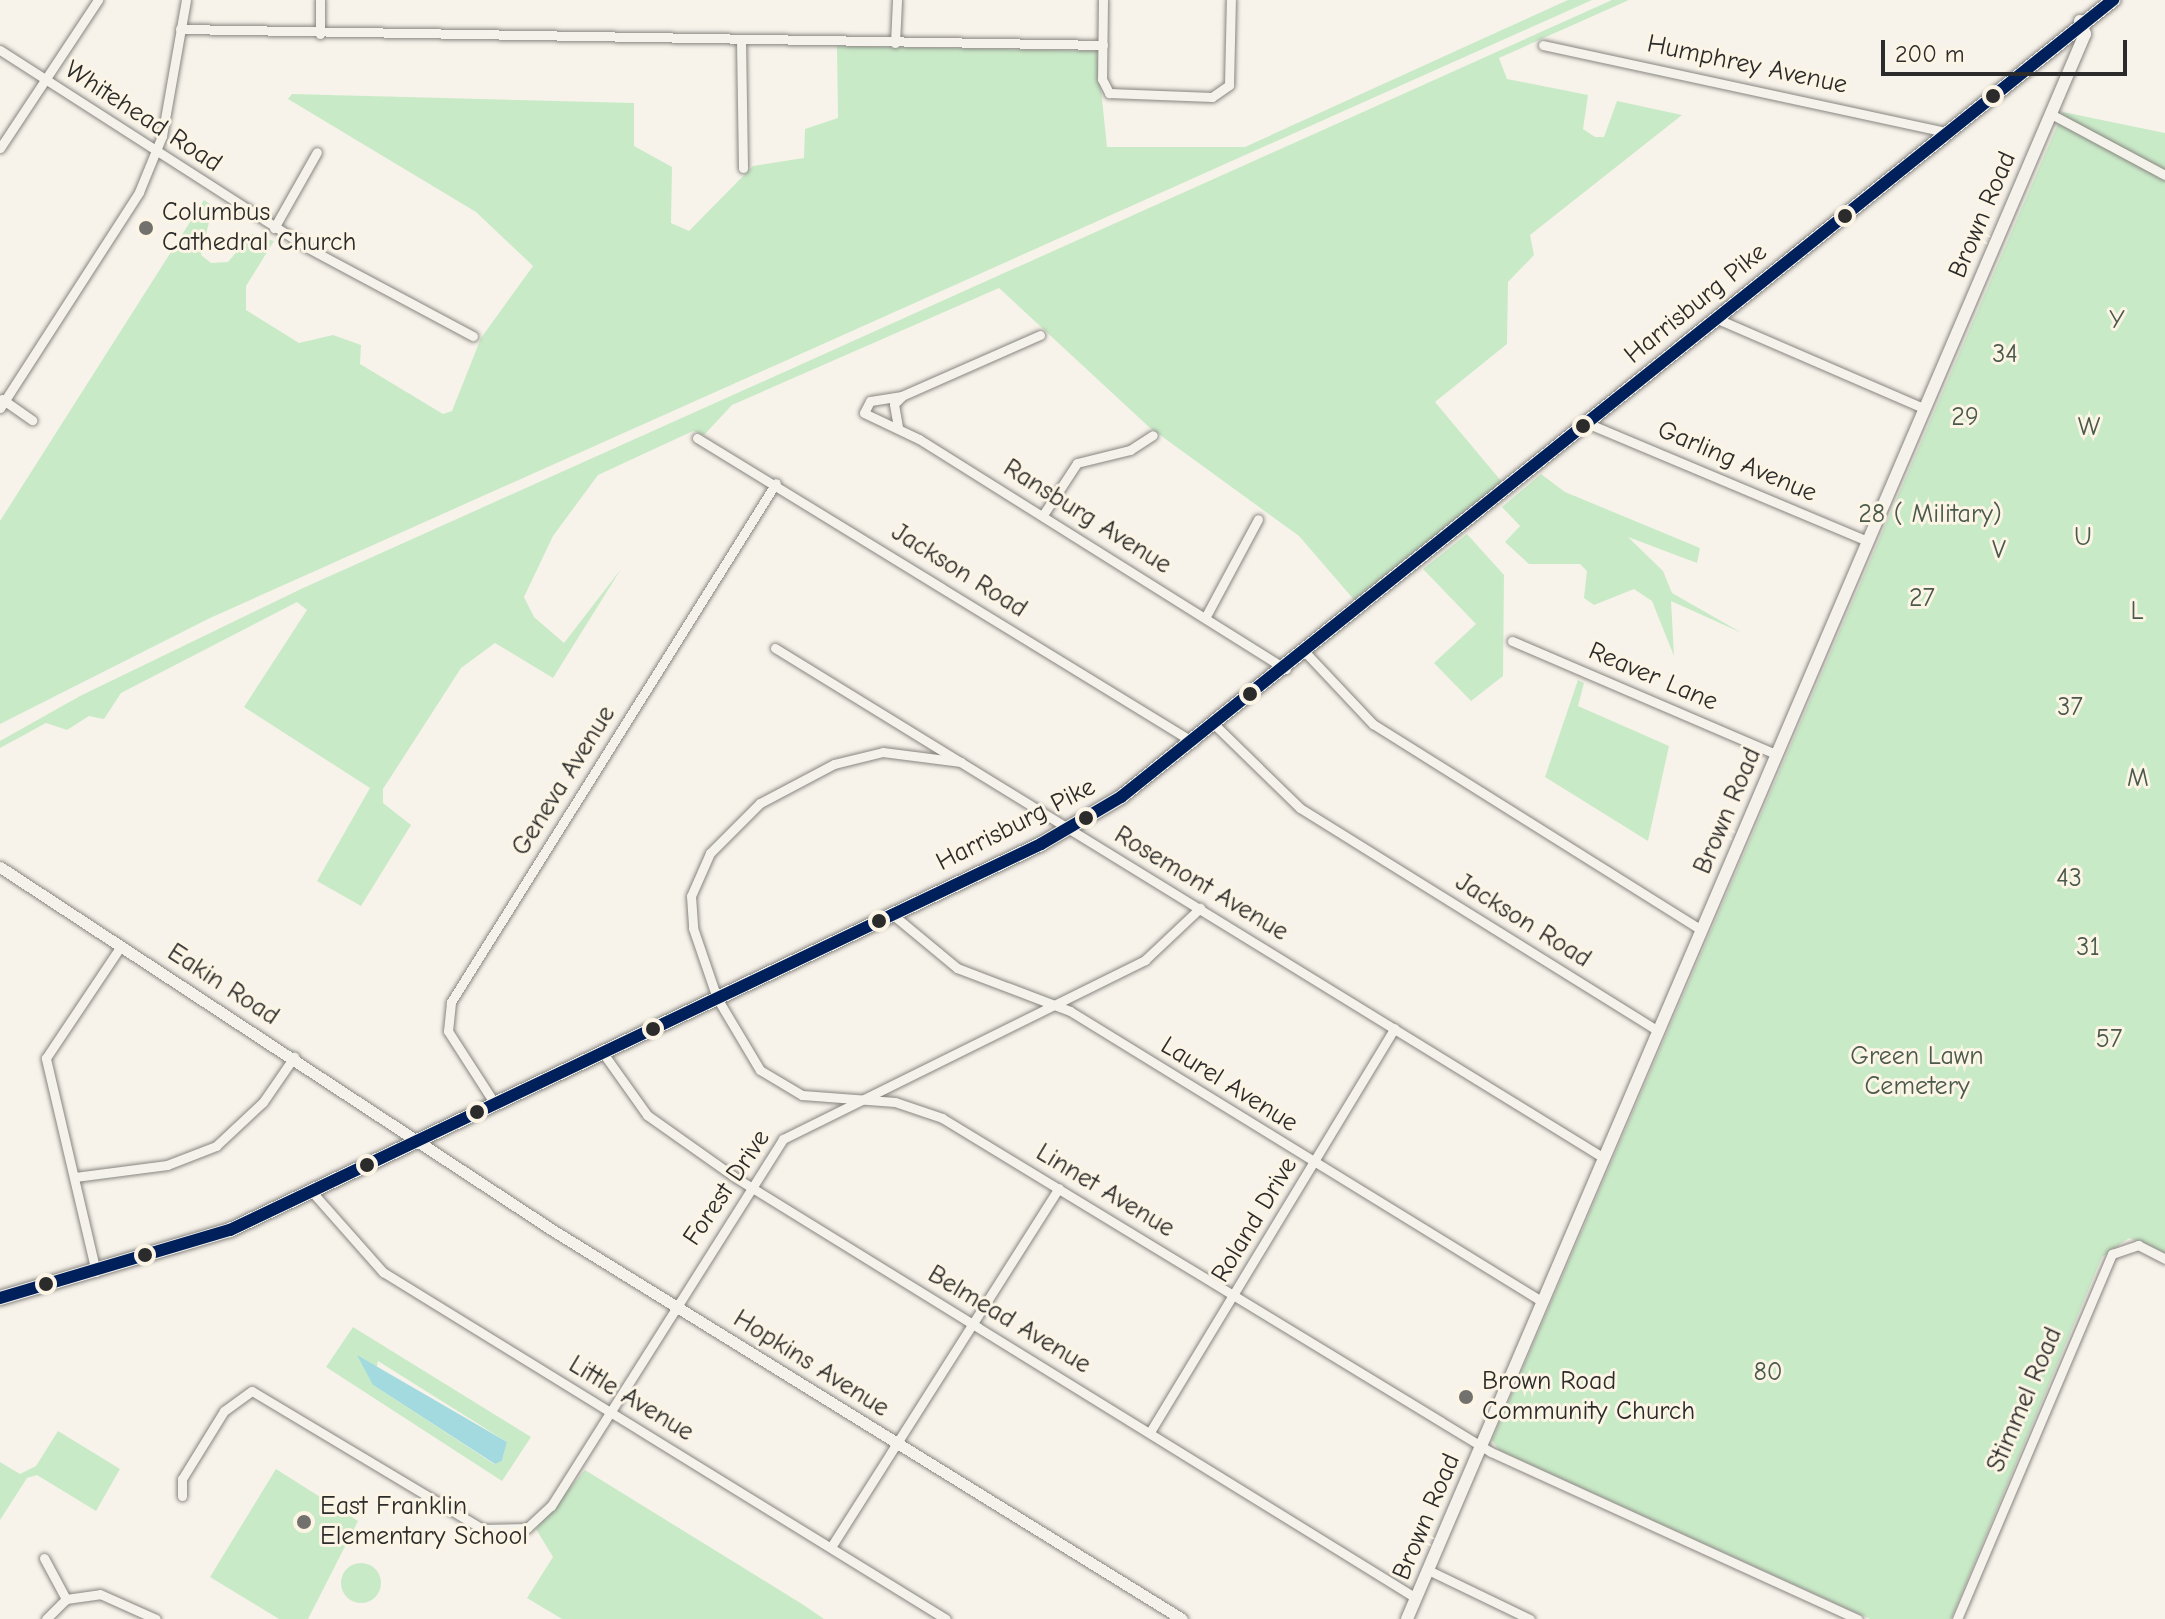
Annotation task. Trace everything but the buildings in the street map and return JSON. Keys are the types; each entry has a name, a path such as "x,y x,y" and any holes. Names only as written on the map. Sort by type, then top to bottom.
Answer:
{"main road":[{"name":"Harrisburg Pike","path":"0,1298 212,1237 313,1193 1069,829 1196,744 1589,424 1941,131 2100,3 2113,0"},
{"name":"Brown Road","path":"1407,1619 2085,34 2080,21"}],"street":[{"path":"0,148 98,0"},
{"path":"32,420 1,402 139,192 157,151 186,0"},
{"path":"320,0 320,34"},
{"path":"895,43 897,0"},
{"path":"1103,0 1103,45 1109,93 1212,97 1228,89 1231,0"},
{"path":"180,29 320,34 1103,45"},
{"path":"741,40 743,168"},
{"name":"Humphrey Avenue","path":"1543,45 1941,131"},
{"name":"Whitehead Road","path":"0,50 274,228 473,336"},
{"path":"2051,114 2165,175"},
{"path":"274,228 317,152"},
{"path":"1715,318 1925,409"},
{"path":"898,427 894,404 902,396 1040,335"},
{"name":"Ransburg Avenue","path":"902,396 864,409 871,419 898,427 1286,669"},
{"name":"Garling Avenue","path":"1589,424 1868,541"},
{"path":"1043,515 1077,463 1130,450 1153,435"},
{"name":"Jackson Road","path":"697,438 776,483 1196,744"},
{"name":"Geneva Avenue","path":"495,1104 448,1031 451,1002 776,483"},
{"path":"1205,618 1258,519"},
{"name":"Reaver Lane","path":"1512,641 1776,754"},
{"name":"Rosemont Avenue","path":"775,648 1604,1158"},
{"path":"1306,653 1373,724 1702,930"},
{"name":"Jackson Road","path":"1217,727 1300,808 1658,1031"},
{"name":"Linnet Avenue","path":"961,762 902,753 856,757 781,789 730,828 710,853 690,904 717,998 770,1079 802,1095 895,1102 942,1118 1481,1446"},
{"name":"Eakin Road","path":"0,867 421,1139"},
{"name":"Forest Drive","path":"182,1496 182,1479 224,1411 255,1388 473,1524 516,1532 551,1506 749,1187 783,1139 1050,1004 1145,960 1200,908"},
{"name":"Laurel Avenue","path":"892,914 957,968 1050,1004 1543,1302"},
{"path":"96,1272 46,1058 121,946"},
{"name":"Roland Drive","path":"1150,1432 1235,1297 1395,1028"},
{"name":"Belmead Avenue","path":"603,1053 647,1115 749,1187 1416,1598"},
{"path":"75,1177 167,1165 216,1146 263,1102 294,1057"},
{"name":"Hopkins Avenue","path":"421,1139 677,1307 1182,1619"},
{"path":"831,1547 1059,1188"},
{"name":"Little Avenue","path":"313,1193 383,1272 946,1619"},
{"name":"Stimmel Road","path":"1957,1619 2112,1254 2138,1245 2165,1259"},
{"path":"1481,1446 1858,1619"},
{"path":"44,1558 66,1599"},
{"path":"1428,1570 1530,1619"},
{"path":"46,1619 66,1599 100,1594 156,1619"}],"green space":[{"path":"1568,0 1592,0 210,618 0,724 0,521 204,200 213,206 201,255 211,263 228,262 252,234 274,241 246,286 246,310 299,343 333,335 361,345 360,364 443,414 452,411 481,338 533,266 476,212 288,99 292,94 634,103 634,146 672,167 671,223 689,231 753,166 804,158 805,129 838,118 837,46 1097,51 1107,147 1245,147"},
{"path":"1612,0 1629,0 1499,58 1507,79 1588,95 1583,129 1595,137 1604,137 1617,101 1682,115 1530,235 1534,255 1508,282 1507,344 1435,402 1502,482 1356,602 1299,536 1149,427 999,288 732,405 704,435 693,431 598,475 553,536 524,597 534,617 564,643 621,569 553,678 495,643 461,668 383,789 383,803 411,825 361,906 317,881 370,788 244,707 307,610 297,602 121,693 104,719 89,716 67,730 46,723 0,748 0,741 80,696 301,589"},
{"name":"Green Lawn Cemetery","path":"2063,112 2165,133 2165,1253 2129,1238 2102,1257 1951,1619 1870,1619 1499,1450 1492,1440"},
{"path":"1541,474 1565,492 1700,548 1697,563 1628,537 1663,571 1672,593 1742,633 1671,601 1674,656 1652,601 1634,589 1594,605 1584,598 1587,571 1580,564 1529,564 1505,542 1520,526 1502,507"},
{"path":"1467,534 1504,575 1503,676 1471,701 1434,663 1476,624 1423,569"},
{"path":"1578,680 1584,683 1578,706 1669,746 1648,841 1545,777"},
{"path":"353,1327 531,1437 502,1481 326,1367","holes":["378,1361 507,1442 502,1461 494,1464 373,1385"]},
{"path":"58,1431 120,1469 96,1511 37,1475 27,1478 0,1520 0,1462 20,1474 36,1466"},
{"path":"276,1469 358,1521 308,1619 279,1619 210,1577"},
{"path":"585,1470 824,1619 562,1619 527,1598 553,1557 536,1529"},
{"path":"361,1563 375,1569 381,1583 375,1597 361,1603 347,1597 341,1583 347,1569"}],"water":[{"path":"357,1355 507,1442 502,1461 495,1464 373,1385"}],"transit line":[{"path":"0,1298 230,1230 1041,844 1121,797 2113,0"}],"place":[{"name":"Columbus Cathedral Church","path":"146,228"},
{"name":"Brown Road Community Church","path":"1466,1397"},
{"name":"East Franklin Elementary School","path":"304,1522"}],"park label":[{"name":"Y","path":"2117,321"},
{"name":"34","path":"2005,355"},
{"name":"29","path":"1965,418"},
{"name":"W","path":"2089,428"},
{"name":"28 ( Military)","path":"1930,515"},
{"name":"U","path":"2083,538"},
{"name":"V","path":"1999,551"},
{"name":"27","path":"1922,599"},
{"name":"L","path":"2137,612"},
{"name":"37","path":"2070,708"},
{"name":"M","path":"2138,779"},
{"name":"43","path":"2069,879"},
{"name":"31","path":"2088,948"},
{"name":"57","path":"2109,1040"},
{"name":"80","path":"1768,1373"}]}
